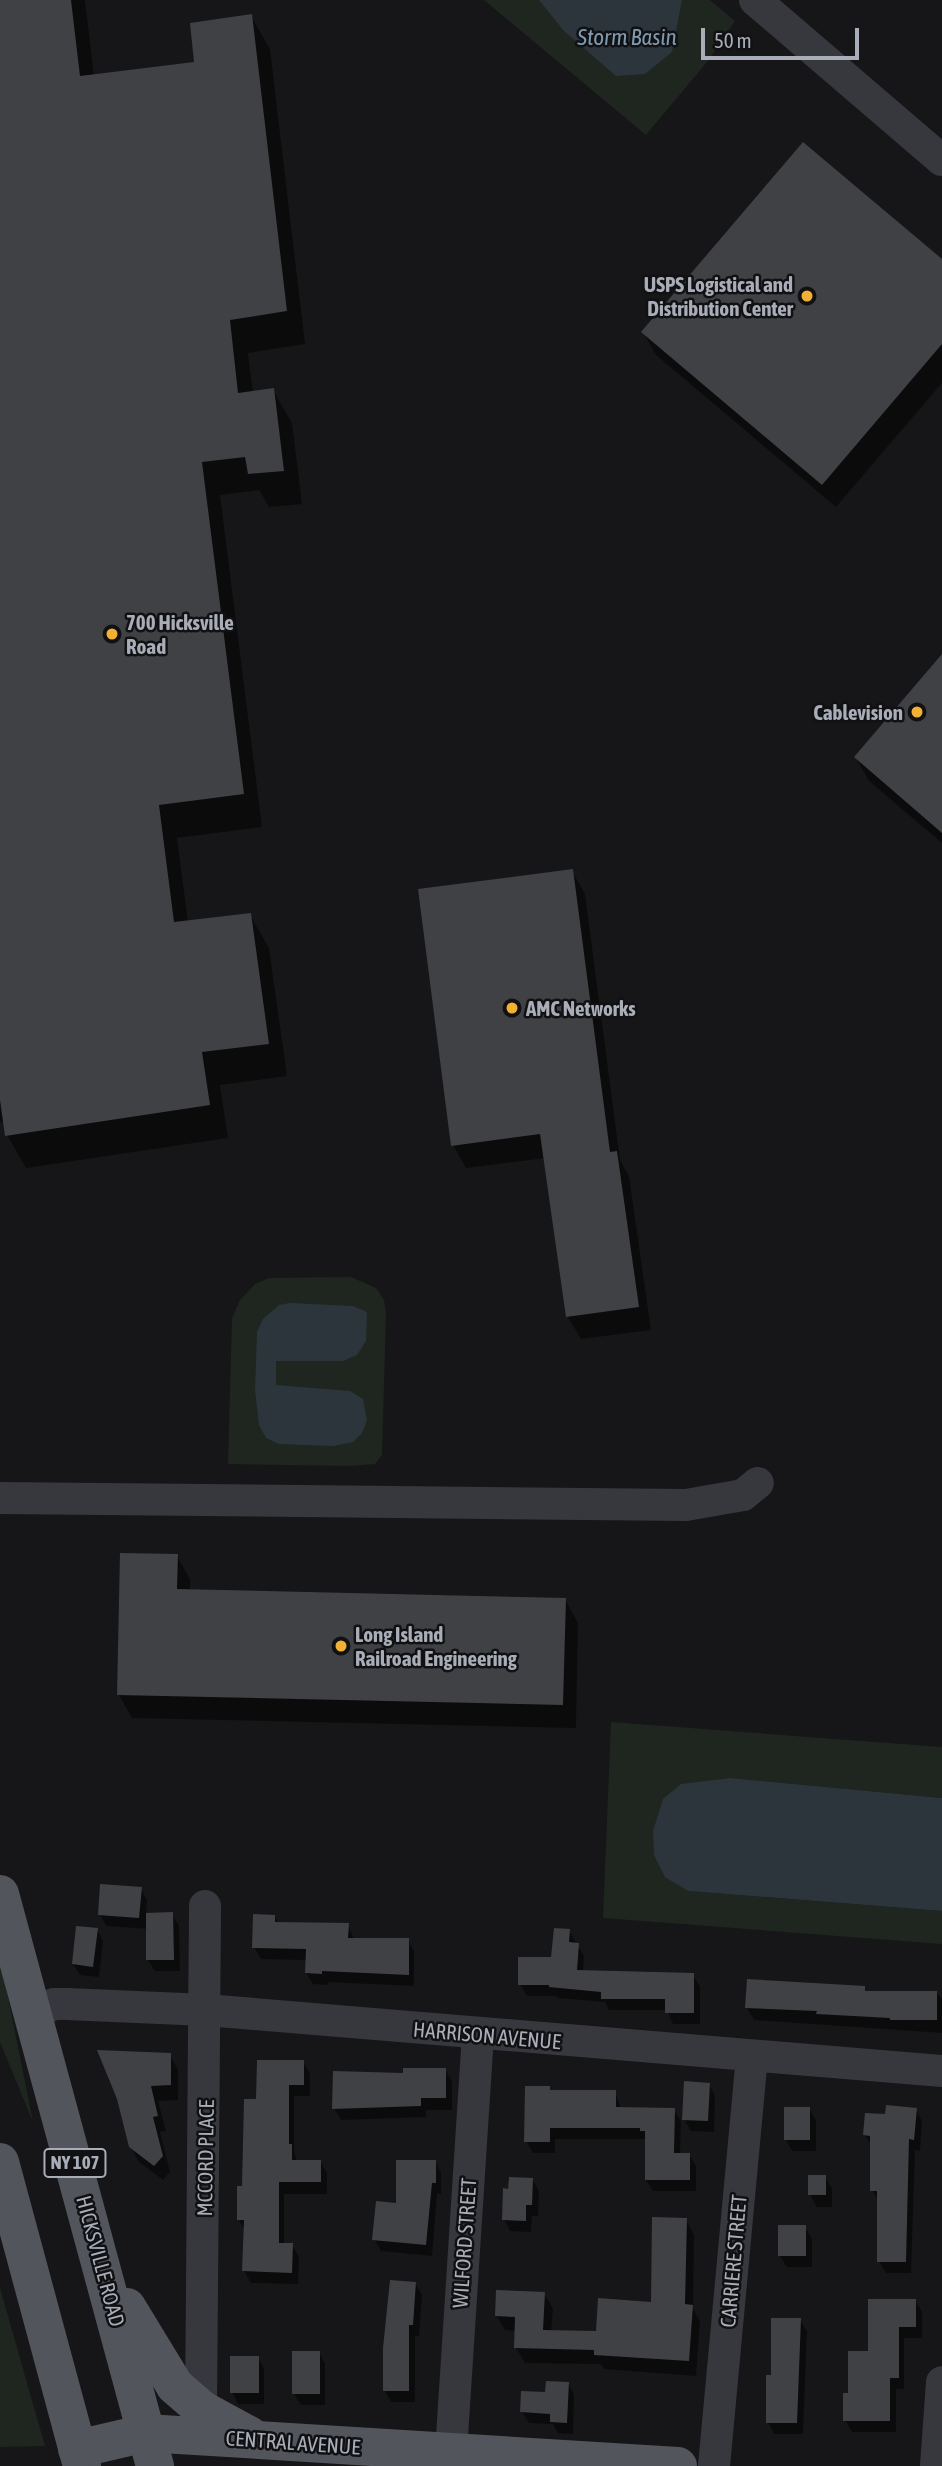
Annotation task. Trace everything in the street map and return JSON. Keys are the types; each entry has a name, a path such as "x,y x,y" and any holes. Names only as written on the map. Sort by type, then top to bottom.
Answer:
{"main road":[{"name":"HICKSVILLE ROAD","path":"0,1894 151,2449"},
{"path":"0,2162 79,2458"},
{"path":"100,2259 166,2375 201,2409 257,2440"},
{"name":"CENTRAL AVENUE","path":"79,2458 257,2440 678,2466"},
{"path":"305,2466 337,2459 442,2451"}],"street":[{"path":"755,0 942,160"},
{"path":"0,1497 686,1504 743,1495 758,1483"},
{"name":"MCCORD PLACE","path":"201,2409 205,1906"},
{"name":"HARRISON AVENUE","path":"34,2014 54,2004 206,2010 942,2071"},
{"name":"WILFORD STREET","path":"442,2451 478,2034"},
{"name":"CARRIERE STREET","path":"714,2466 752,2056"},
{"path":"936,2466 942,2382"}],"shaded area":[{"path":"484,0 710,0 735,21 707,62 646,135"},
{"path":"351,1277 376,1288 384,1300 386,1313 382,1455 375,1464 350,1466 228,1464 232,1318 240,1300 255,1284 269,1278"},
{"path":"611,1722 942,1747 942,1798 731,1778 687,1891 942,1911 942,1944 603,1918"},
{"path":"0,1963 3,1972 33,2122 0,2042"},
{"path":"0,2288 45,2446 0,2447"}],"water":[{"name":"Storm Basin","path":"539,0 682,0 672,52 645,74 616,76 564,31"},
{"path":"290,1303 353,1306 367,1312 366,1341 357,1355 343,1361 276,1361 276,1385 350,1391 363,1399 367,1420 362,1433 353,1442 333,1446 279,1444 266,1438 259,1425 255,1390 257,1332 263,1319 279,1305"},
{"path":"731,1778 942,1798 942,1911 688,1891 665,1877 654,1855 653,1831 663,1799 681,1784"}],"building":[{"name":"700 Hicksville Road","path":"0,0 71,0 80,76 194,62 190,23 252,14 287,311 230,320 238,393 274,388 284,471 248,474 245,457 202,462 244,794 159,805 174,922 251,913 269,1044 202,1052 210,1105 5,1136 0,1100"},
{"name":"USPS Logistical and Distribution Center","path":"803,142 942,259 942,344 822,485 641,332"},
{"name":"Cablevision","path":"942,654 942,833 854,757"},
{"name":"AMC Networks","path":"573,869 610,1152 617,1151 639,1307 566,1317 540,1134 451,1146 418,889"},
{"name":"Long Island Railroad Engineering","path":"120,1553 178,1554 177,1589 566,1598 563,1705 117,1695"},
{"path":"100,1884 142,1887 139,1918 98,1915"},
{"path":"173,1912 174,1960 146,1960 146,1913"},
{"path":"253,1914 275,1915 275,1922 349,1923 348,1938 409,1938 409,1975 322,1971 322,1974 305,1973 306,1949 252,1948"},
{"path":"76,1926 98,1928 93,1967 72,1964"},
{"path":"554,1928 570,1929 569,1942 579,1943 577,1970 694,1973 694,2013 665,2013 665,1999 601,1999 601,1992 549,1985 518,1985 518,1957 551,1957"},
{"path":"747,1979 865,1986 865,1991 937,1991 937,2020 890,2020 816,2014 817,2011 745,2008"},
{"path":"97,2050 171,2053 171,2085 151,2086 158,2116 153,2117 163,2156 154,2166 129,2147 117,2099"},
{"path":"257,2060 304,2060 304,2085 289,2085 289,2144 292,2144 292,2160 321,2160 321,2182 279,2182 279,2243 293,2243 292,2273 242,2271 244,2220 237,2220 237,2186 242,2186 244,2099 256,2099"},
{"path":"403,2068 446,2068 446,2098 421,2098 421,2106 332,2109 333,2071 403,2073"},
{"path":"684,2081 710,2083 708,2121 682,2120"},
{"path":"525,2086 550,2086 550,2090 616,2090 616,2107 675,2108 674,2153 690,2153 690,2180 645,2180 645,2131 640,2131 640,2128 550,2128 550,2142 524,2142"},
{"path":"886,2105 917,2108 914,2140 909,2139 906,2262 877,2262 877,2191 870,2191 870,2136 863,2135 865,2113 885,2114"},
{"path":"784,2107 810,2107 810,2140 784,2140"},
{"path":"396,2160 436,2160 436,2183 432,2183 426,2245 372,2240 376,2201 396,2203"},
{"path":"808,2175 826,2175 826,2195 808,2195"},
{"path":"509,2177 533,2178 532,2205 526,2205 526,2221 502,2220 503,2188 508,2189"},
{"path":"652,2217 687,2218 685,2304 693,2305 689,2361 594,2355 594,2350 514,2348 515,2317 495,2316 496,2290 545,2292 543,2330 596,2331 598,2298 651,2302"},
{"path":"778,2225 806,2225 806,2256 778,2256"},
{"path":"390,2280 416,2282 413,2325 409,2325 409,2391 383,2391 383,2348"},
{"path":"868,2299 916,2299 916,2327 899,2327 899,2378 890,2378 890,2421 843,2421 843,2393 848,2393 848,2351 868,2351"},
{"path":"771,2318 801,2318 797,2423 766,2423 766,2375 771,2375"},
{"path":"292,2351 320,2351 320,2394 292,2394"},
{"path":"230,2356 259,2356 259,2393 230,2393"},
{"path":"546,2381 569,2382 567,2423 550,2422 550,2414 520,2412 521,2391 545,2392"}],"place":[{"name":"USPS Logistical and Distribution Center","path":"807,296"},
{"name":"700 Hicksville Road","path":"112,634"},
{"name":"Cablevision","path":"917,712"},
{"name":"AMC Networks","path":"512,1008"},
{"name":"Long Island Railroad Engineering","path":"341,1646"}]}
